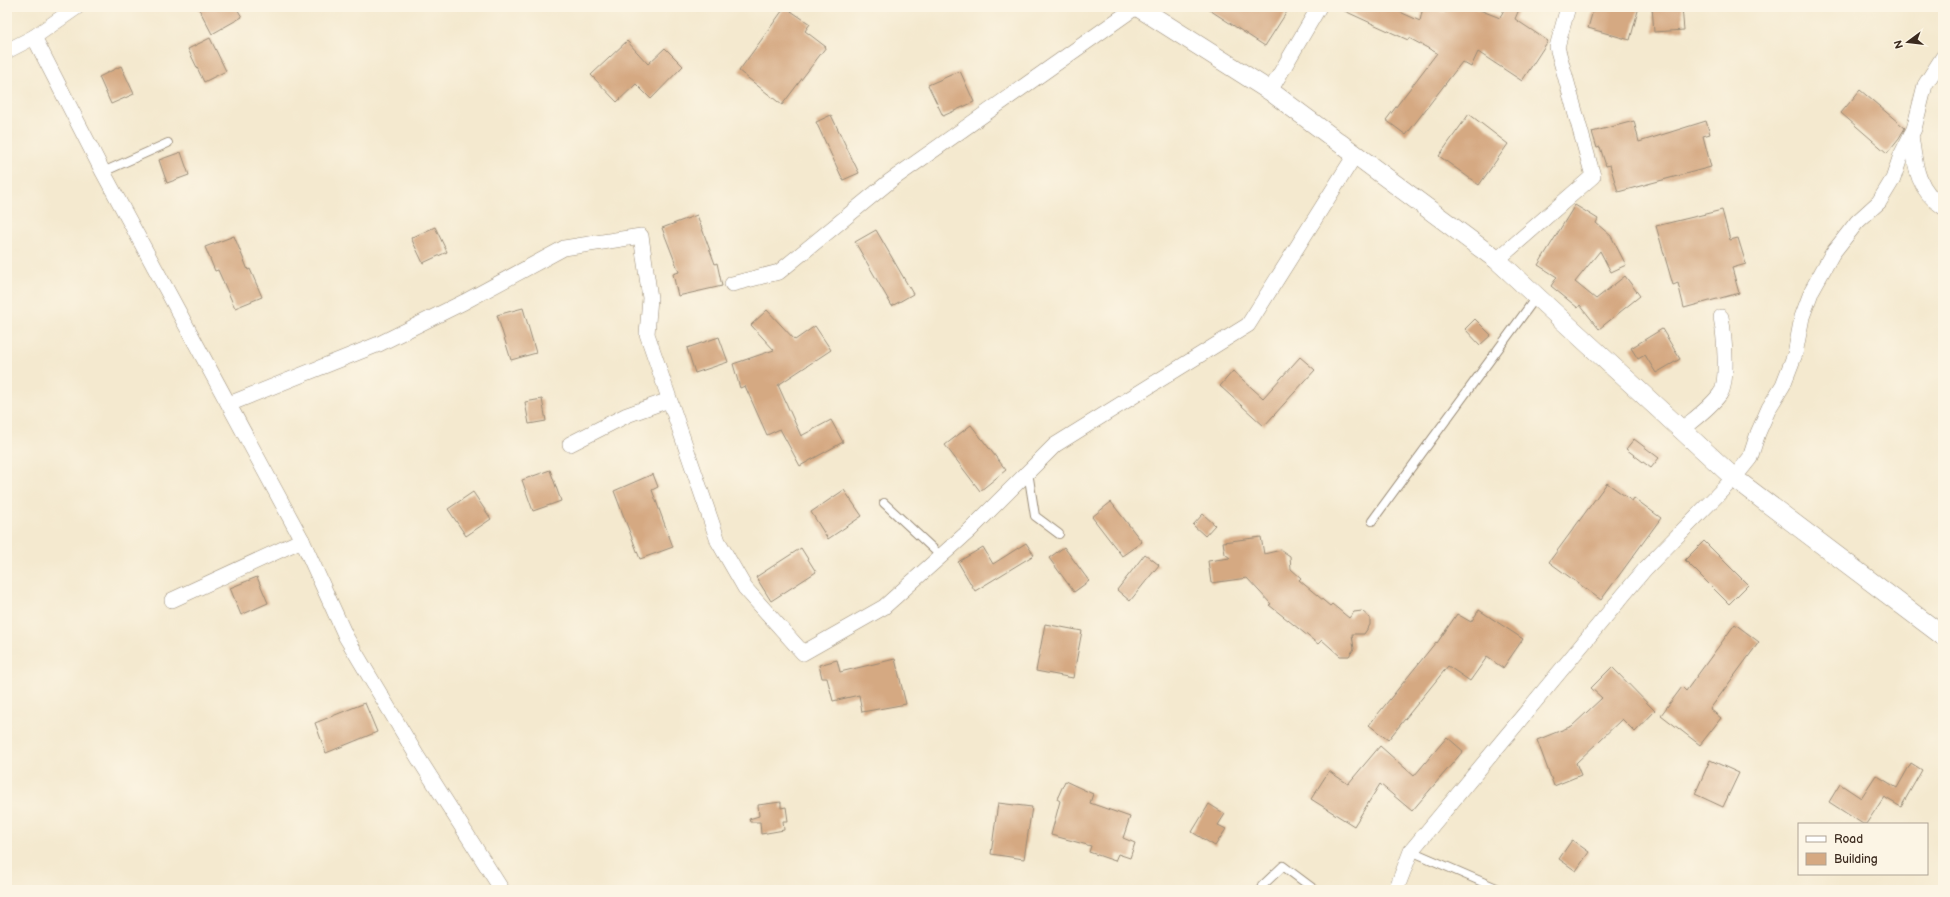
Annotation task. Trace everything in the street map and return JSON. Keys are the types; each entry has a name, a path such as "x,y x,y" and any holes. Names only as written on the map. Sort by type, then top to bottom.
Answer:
{"street":[{"path":"7,51 34,37 77,7"},
{"path":"1270,91 1319,7"},
{"path":"1497,260 1593,176 1557,48 1568,7"},
{"path":"732,284 779,272 890,181 1146,9 1270,91 1497,260 1734,478 1943,636"},
{"path":"34,37 104,172 302,540 346,636 417,756 502,890"},
{"path":"1396,890 1411,851 1645,569 1734,478 1750,458 1758,433 1769,408 1783,385 1795,354 1802,317 1812,290 1832,254 1857,222 1879,202 1893,179 1900,155 1911,135 1925,85 1943,57"},
{"path":"1911,135 1916,174 1934,201 1943,207"},
{"path":"229,404 379,344 464,302 564,248 640,236 650,298 647,334 718,541 745,588 803,653 884,607 941,556 1055,445 1248,325 1356,156"},
{"path":"1681,430 1721,392 1725,374 1721,317"},
{"path":"570,444 627,415 669,400"},
{"path":"172,600 302,540"}],"lane":[{"path":"104,172 168,143"},
{"path":"1372,521 1537,296"},
{"path":"1028,472 1035,516 1059,534"},
{"path":"884,503 941,556"},
{"path":"1411,851 1501,890"},
{"path":"1262,886 1283,866 1315,890"}],"building":[{"path":"198,7 236,7 242,17 212,34"},
{"path":"785,7 810,24 805,31 826,47 782,105 739,71"},
{"path":"1205,7 1290,7 1265,46"},
{"path":"1336,7 1389,7 1420,21 1423,7 1446,12 1447,7 1472,7 1500,18 1505,7 1520,7 1515,19 1548,41 1522,81 1478,52 1471,67 1462,62 1406,135 1386,120 1437,53 1409,38 1408,40"},
{"path":"1594,7 1639,7 1630,40 1588,28"},
{"path":"1652,7 1682,7 1684,30 1654,32"},
{"path":"210,38 226,71 204,82 188,49"},
{"path":"627,41 648,64 665,48 683,66 651,99 636,84 617,102 591,75"},
{"path":"121,66 134,94 111,104 99,77"},
{"path":"960,71 974,102 943,116 928,85"},
{"path":"1860,90 1905,128 1887,153 1841,113"},
{"path":"1469,114 1508,144 1479,185 1439,156"},
{"path":"831,115 859,173 843,180 816,122"},
{"path":"1634,121 1639,142 1706,121 1710,134 1703,136 1711,167 1618,192 1610,165 1606,166 1600,147 1597,148 1592,132"},
{"path":"181,152 189,175 167,183 159,160"},
{"path":"1575,205 1598,219 1596,223 1611,236 1626,265 1611,272 1600,251 1575,282 1596,299 1625,276 1640,296 1599,329 1580,305 1578,308 1551,286 1557,277 1538,265"},
{"path":"1722,210 1730,240 1738,238 1746,264 1732,268 1739,293 1684,308 1678,283 1673,285 1656,226"},
{"path":"697,215 715,264 717,263 722,286 678,296 673,274 679,272 662,228"},
{"path":"435,227 447,252 423,263 411,238"},
{"path":"876,230 913,294 892,306 855,242"},
{"path":"234,236 248,270 250,269 262,297 235,308 218,270 215,271 205,247"},
{"path":"523,308 536,353 511,360 497,315"},
{"path":"767,310 795,340 815,326 831,350 778,385 801,436 831,420 843,442 800,466 780,429 767,435 745,386 740,388 733,364 774,350 751,325"},
{"path":"1475,319 1491,335 1480,345 1465,329"},
{"path":"1662,329 1680,359 1656,373 1645,355 1638,359 1631,348"},
{"path":"719,337 728,362 695,373 687,348"},
{"path":"1300,357 1315,370 1264,426 1220,386 1233,371 1263,398"},
{"path":"542,399 546,421 529,424 525,402"},
{"path":"971,425 1006,470 980,491 945,445"},
{"path":"1634,439 1659,458 1651,468 1626,449"},
{"path":"550,470 561,501 533,511 522,480"},
{"path":"653,474 658,487 652,490 673,547 640,559 614,491"},
{"path":"1607,483 1632,501 1634,498 1661,518 1601,600 1549,562"},
{"path":"844,490 862,516 828,539 811,512"},
{"path":"473,492 491,519 466,536 448,509"},
{"path":"1111,502 1142,542 1122,556 1092,517"},
{"path":"1203,514 1215,525 1205,536 1193,525"},
{"path":"1261,537 1264,554 1281,550 1290,556 1291,569 1301,578 1299,580 1330,606 1332,604 1349,618 1354,612 1362,611 1370,618 1370,625 1364,634 1352,634 1354,649 1349,656 1340,656 1322,640 1318,644 1269,605 1271,604 1247,578 1211,583 1208,561 1230,558 1225,554 1223,542"},
{"path":"1704,541 1748,585 1729,604 1685,560"},
{"path":"1026,543 1034,555 975,591 958,562 983,547 993,564"},
{"path":"1064,547 1089,581 1074,592 1049,558"},
{"path":"801,548 816,572 771,601 756,577"},
{"path":"1145,554 1159,565 1130,601 1117,590"},
{"path":"257,577 268,603 241,615 230,588"},
{"path":"1479,610 1523,639 1503,668 1487,657 1470,681 1448,666 1388,740 1369,725 1436,642 1437,643 1457,614 1471,622"},
{"path":"1045,624 1082,631 1073,678 1036,671"},
{"path":"1735,624 1759,642 1710,709 1721,718 1700,745 1661,715 1682,687 1686,691"},
{"path":"895,659 906,704 862,712 859,695 833,701 827,678 822,678 819,665 837,660 840,672"},
{"path":"1612,667 1655,711 1635,732 1622,719 1576,763 1581,775 1554,786 1537,740 1572,726 1602,698 1591,688"},
{"path":"365,703 377,732 326,753 315,723"},
{"path":"1447,737 1463,751 1412,811 1380,784 1354,826 1311,799 1329,771 1348,784 1380,746 1414,776"},
{"path":"1710,760 1739,773 1723,807 1695,794"},
{"path":"1911,763 1922,770 1901,807 1884,797 1867,823 1861,823 1829,802 1840,784 1861,798 1876,775 1897,788"},
{"path":"1065,781 1093,794 1090,803 1130,817 1123,838 1135,843 1130,858 1118,854 1115,861 1089,852 1091,846 1051,835 1060,801 1057,799"},
{"path":"781,802 781,808 786,807 788,821 783,821 784,830 761,834 760,822 750,822 749,819 759,816 758,805"},
{"path":"998,803 1032,807 1024,859 991,854"},
{"path":"1209,804 1225,814 1218,825 1226,829 1215,846 1192,832"},
{"path":"1572,840 1589,852 1576,871 1559,859"}]}
